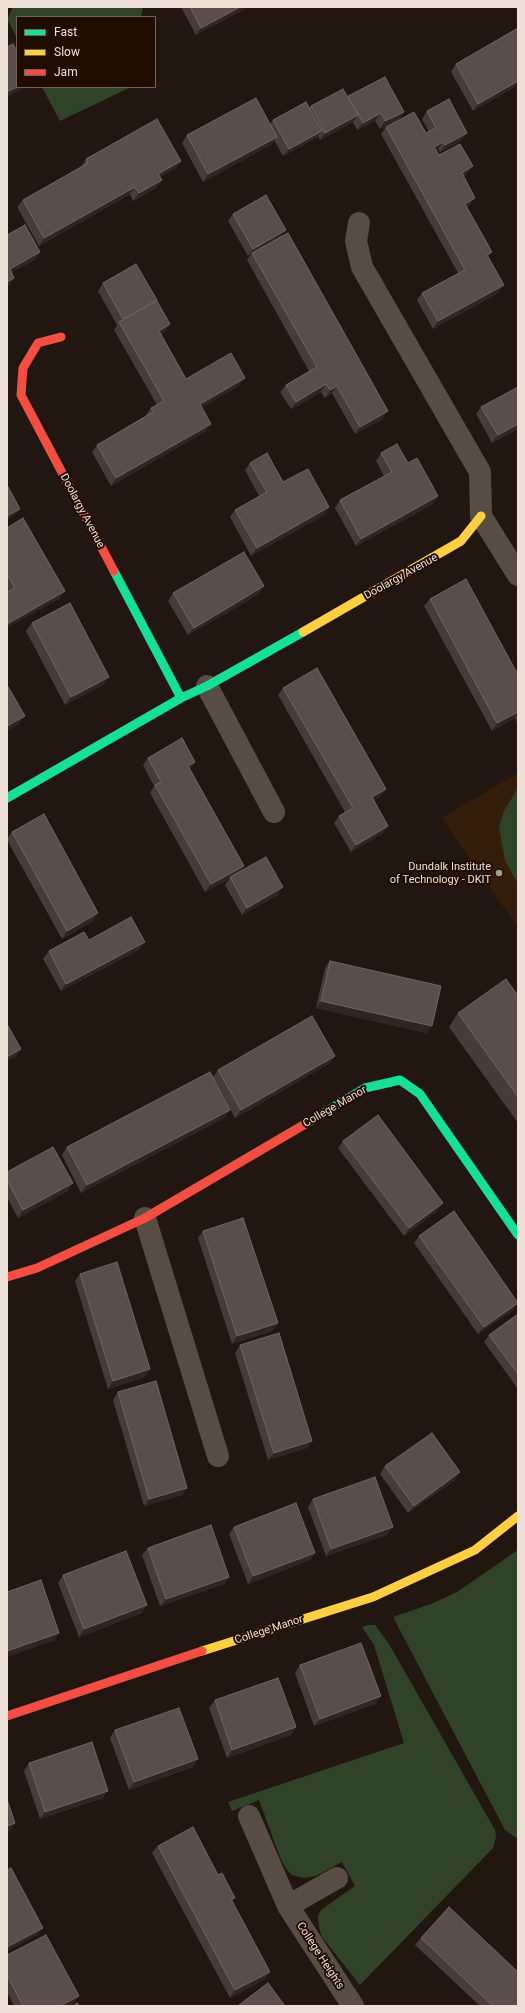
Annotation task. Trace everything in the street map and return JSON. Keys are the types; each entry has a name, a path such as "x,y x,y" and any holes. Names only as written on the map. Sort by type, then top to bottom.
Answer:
{"street":[{"path":"359,223 356,240 362,267 480,472 481,516 518,575"},
{"name":"Doolargy Avenue","path":"61,337 38,343 23,368 21,395 181,698"},
{"name":"Doolargy Avenue","path":"7,798 181,698 207,686 437,556 461,541 481,516"},
{"path":"207,686 274,812"},
{"name":"College Manor","path":"7,1277 37,1268 145,1218 366,1088 400,1080 420,1094 518,1235"},
{"path":"145,1218 218,1456"},
{"name":"College Manor","path":"7,1716 168,1662 373,1597 475,1550 518,1516"},
{"name":"College Heights","path":"249,1816 288,1906 353,2006"},
{"path":"288,1906 337,1878"}],"shaded area":[{"name":"Dundalk Institute of Technology - DKIT","path":"518,773 518,928 442,818"}],"green space":[{"path":"13,7 143,7 141,16 16,16 16,36 7,19"},
{"path":"43,88 129,88 60,121"},
{"path":"518,788 518,884 505,860 499,827 504,811"},
{"path":"518,1550 518,1839 505,1830 393,1617 431,1604 457,1592"},
{"path":"375,1625 389,1644 495,1830 496,1837 493,1848 360,1985 322,1937 319,1927 318,1917 321,1910 355,1886 342,1862 316,1876 304,1878 292,1875 286,1869 280,1857 259,1800 232,1811 228,1802 404,1743 374,1645 362,1627"}],"building":[{"path":"190,7 240,7 201,28"},
{"path":"518,28 518,81 478,104 456,64"},
{"path":"13,44 16,49 16,88 7,92 7,47"},
{"path":"385,77 404,112 385,121 381,113 363,123 348,96"},
{"path":"343,89 358,115 325,133 311,106"},
{"path":"256,98 277,137 208,174 187,135"},
{"path":"449,99 467,133 445,145 443,142 434,147 439,155 460,144 473,166 462,173 475,198 465,204 492,252 487,255 504,285 438,321 422,293 465,270 386,127 414,112 426,133 436,128 427,111"},
{"path":"306,102 322,131 289,149 273,120"},
{"path":"157,119 181,161 158,174 162,180 139,193 135,187 44,238 23,200 88,163 86,159"},
{"path":"266,195 286,230 253,249 233,214"},
{"path":"25,225 40,252 10,269 14,278 7,282 7,235"},
{"path":"288,233 388,411 360,427 337,386 330,390 326,384 296,402 286,385 317,367 252,253"},
{"path":"136,264 157,300 123,319 103,283"},
{"path":"157,301 170,324 159,331 186,379 231,353 245,378 200,404 211,424 116,478 97,445 153,412 151,408 164,401 119,322"},
{"path":"518,387 518,424 498,435 481,407"},
{"path":"397,444 408,463 417,458 438,496 361,539 340,500 392,472 381,453"},
{"path":"267,453 283,482 308,469 329,507 257,548 235,510 267,492 250,463"},
{"path":"7,485 20,509 7,516"},
{"path":"23,518 65,591 7,624 7,592 15,588 7,574 7,528"},
{"path":"244,552 264,586 194,628 173,593"},
{"path":"466,579 518,675 518,712 497,723 430,599"},
{"path":"70,603 109,677 71,697 32,623"},
{"path":"317,668 386,789 372,797 388,826 356,845 339,816 353,808 283,688"},
{"path":"7,685 25,716 7,726"},
{"path":"182,738 195,762 188,766 244,866 211,884 155,785 161,782 148,758"},
{"path":"44,814 98,913 67,931 12,832"},
{"path":"266,857 283,887 247,908 230,877"},
{"path":"131,917 145,942 66,984 49,951 84,932 89,940"},
{"path":"330,961 441,986 432,1026 321,1001"},
{"path":"506,979 518,996 518,1097 458,1013"},
{"path":"312,1016 335,1056 241,1110 218,1070"},
{"path":"7,1024 21,1049 7,1057"},
{"path":"210,1072 230,1110 87,1185 67,1147"},
{"path":"378,1115 443,1203 409,1228 343,1141"},
{"path":"53,1147 73,1183 23,1210 7,1180 7,1172"},
{"path":"454,1211 518,1303 484,1327 419,1236"},
{"path":"243,1218 278,1323 237,1336 203,1231"},
{"path":"117,1262 150,1369 113,1381 80,1274"},
{"path":"518,1314 518,1374 489,1335"},
{"path":"279,1333 312,1441 274,1453 240,1345"},
{"path":"156,1381 187,1488 149,1499 118,1392"},
{"path":"432,1433 460,1472 414,1506 385,1466"},
{"path":"375,1477 393,1527 331,1549 313,1499"},
{"path":"296,1503 315,1553 253,1576 234,1527"},
{"path":"211,1525 229,1577 166,1599 148,1548"},
{"path":"126,1551 147,1605 84,1629 63,1575"},
{"path":"41,1580 59,1633 7,1651 7,1592"},
{"path":"361,1643 381,1696 320,1719 300,1665"},
{"path":"278,1678 296,1727 232,1750 215,1700"},
{"path":"179,1708 198,1759 134,1782 115,1730"},
{"path":"92,1742 108,1791 45,1812 29,1763"},
{"path":"7,1799 15,1823 7,1826"},
{"path":"193,1827 218,1875 222,1873 235,1898 231,1899 270,1972 235,1990 158,1846"},
{"path":"11,1868 43,1928 7,1947 7,1870"},
{"path":"449,1907 518,1972 518,2006 493,2006 421,1938"},
{"path":"46,1935 79,1996 60,2006 23,2006 7,1975 7,1955"},
{"path":"268,1983 285,2006 239,2006 239,2005"},
{"path":"77,2003 80,2006 73,2006"}],"traffic: fast":[{"path":"114,571 181,698"},
{"path":"7,798 181,698 207,686 303,632"},
{"path":"312,1120 365,1088 400,1080 420,1094 518,1235"}],"traffic: slow":[{"path":"303,632 461,541 481,516"},
{"path":"202,1651 373,1597 475,1550 518,1516"}],"traffic: jam":[{"path":"61,337 38,343 23,368 21,395 114,571"},
{"path":"7,1277 37,1268 145,1218 312,1120"},
{"path":"7,1716 202,1651"}],"place":[{"name":"Dundalk Institute of Technology - DKIT","path":"499,873"}]}
